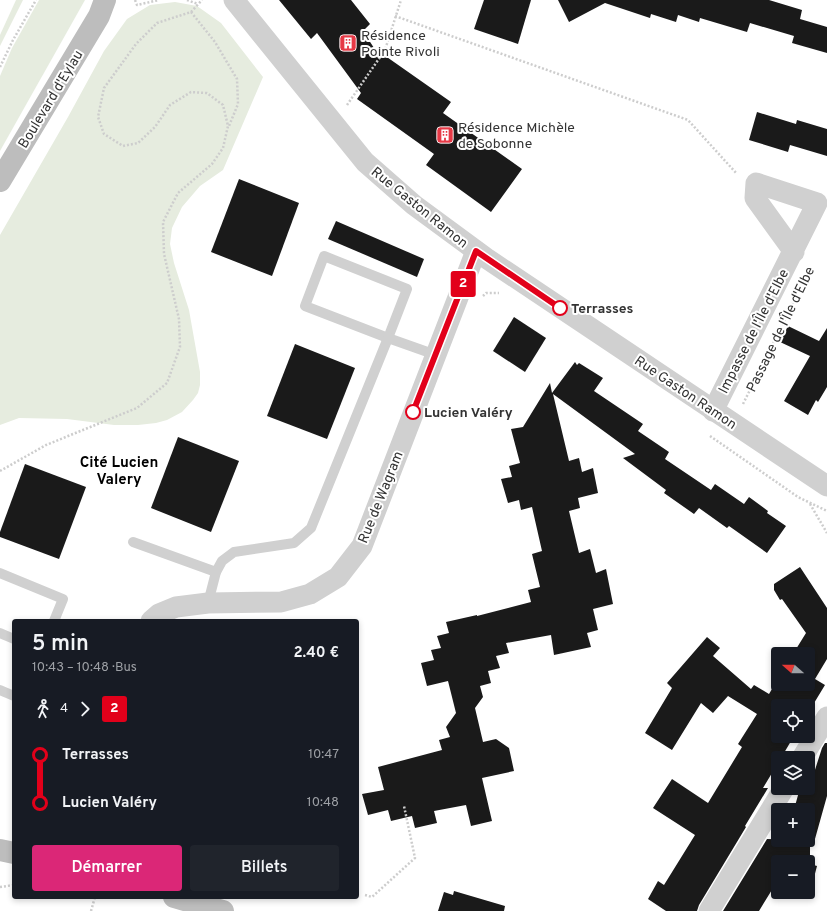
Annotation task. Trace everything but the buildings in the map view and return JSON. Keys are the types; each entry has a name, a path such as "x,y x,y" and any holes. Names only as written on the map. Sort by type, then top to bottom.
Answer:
{"main road":[{"name":"Boulevard d'Eylau","path":"0,181 102,8 119,0"},
{"path":"0,850 12,853"},
{"path":"181,899 223,911"}],"street":[{"name":"Rue Gaston Ramon","path":"235,0 365,162 414,205 476,251 713,411 825,481"},
{"name":"Impasse de l'Île d'Elbe","path":"713,411 794,252 817,203 756,183 755,198 794,252"},
{"name":"Rue de Wagram","path":"153,619 158,614 176,606 208,603 281,602 310,594 338,577 362,546 476,251"},
{"path":"806,751 827,717"},
{"path":"709,911 780,795"}],"lane":[{"path":"208,603 216,572 222,561 234,552 294,543 311,528 388,338 407,289 324,256 305,306 388,338 436,355"},
{"path":"133,542 216,572"},
{"path":"0,573 63,599 55,619"},
{"path":"0,633 12,638"},
{"path":"0,690 12,695"}],"path":[{"path":"0,67 13,40 36,0"},
{"path":"135,0 137,6 159,0"},
{"path":"187,0 198,4"},
{"path":"202,0 191,12 157,23 136,44 104,88 98,117 104,134 123,146 138,143 155,127 170,105 191,92 207,93 223,105 228,126"},
{"path":"334,123 385,50 401,0"},
{"path":"0,471 46,445 137,408 167,383 180,347 179,319 164,254 163,222 178,193 212,164 223,148 228,126 238,104 237,79 215,42 191,12"},
{"path":"395,16 688,120 736,174 756,183"},
{"path":"479,300 486,293 503,294"},
{"name":"Passage de l'Île d'Elbe","path":"734,424 796,297"},
{"path":"710,436 798,497 827,511"},
{"path":"810,504 825,481"},
{"path":"810,504 827,533"},
{"path":"365,896 372,897 415,858 404,806"},
{"path":"0,887 12,885"},
{"path":"91,911 94,899"}],"shaded area":[{"path":"16,0 23,0 0,46 0,35"},
{"path":"39,0 85,0 0,151 0,76 12,48"},
{"path":"175,2 197,6 221,23 263,77 223,170 200,186 182,207 172,228 170,244 174,263 189,310 200,372 200,385 198,393 182,412 167,420 156,423 114,425 67,419 19,418 0,425 0,235 104,51 127,19 150,5"}],"bus line":[{"name":"2","path":"413,412 476,251 560,308"}],"place":[{"name":"Résidence Pointe Rivoli","path":"348,43"},
{"name":"Résidence Michèle de Sobonne","path":"445,135"},
{"name":"Terrasses","path":"560,308"},
{"name":"Lucien Valéry","path":"413,412"}],"district":[{"name":"Cité Lucien Valery","path":"119,470"}]}
